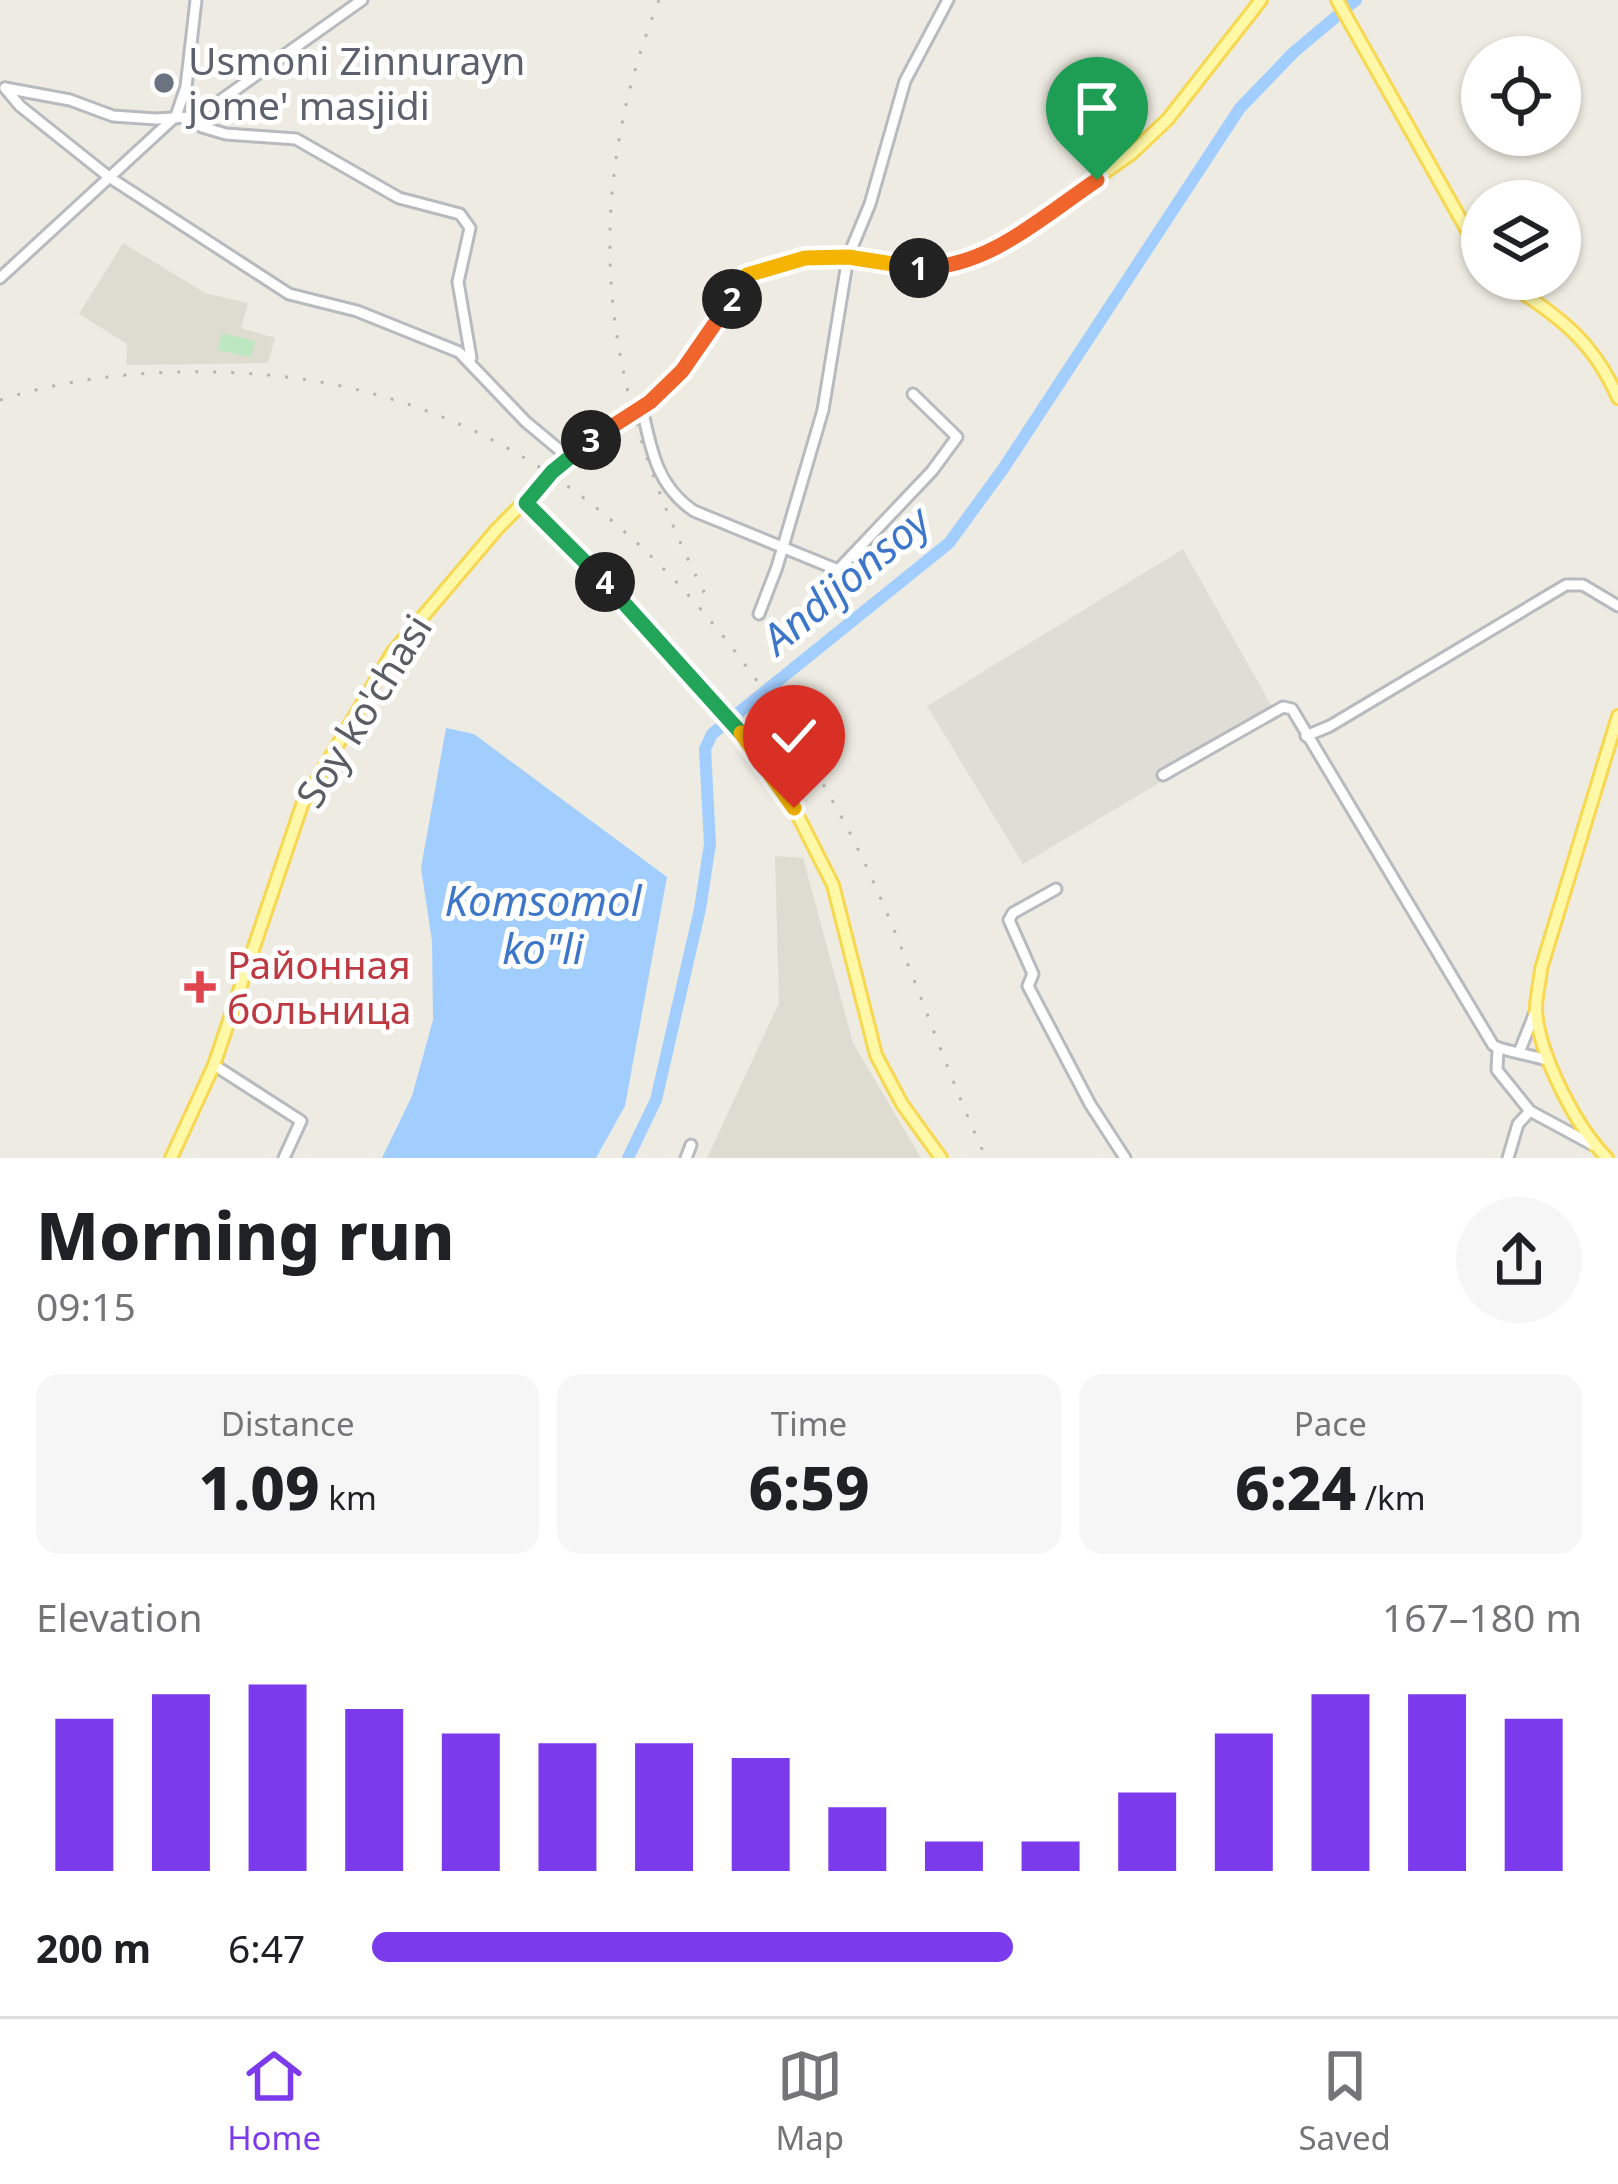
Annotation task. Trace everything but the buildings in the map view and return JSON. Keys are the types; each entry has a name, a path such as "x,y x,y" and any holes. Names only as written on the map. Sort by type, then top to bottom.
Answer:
{"main road":[{"name":"Soy ko'chasi","path":"171,1158 214,1065 302,805 392,652 441,590 568,457 642,408 682,371 747,275 805,258 848,257 896,267 946,268 998,248 1148,139 1261,0"},
{"path":"1337,0 1461,219"},
{"path":"1534,300 1586,341 1618,398"},
{"path":"526,503 722,707 812,839 833,885 876,1054 902,1104 940,1158"},
{"path":"1606,1158 1549,1061 1536,1010 1541,969 1618,716"}],"street":[{"path":"0,278 176,116 186,87 196,0"},
{"path":"3,87 70,100 113,116 189,117 221,100 362,0"},
{"path":"759,614 823,410 848,257 870,204 905,81 948,0"},
{"path":"3,87 109,177 289,294 338,304 411,329 472,361 526,422 568,457"},
{"path":"189,117 202,127 226,134 296,140 399,198 460,214 470,228 458,282 472,361"},
{"path":"642,408 652,454 667,489 694,512 838,570 932,471 957,433 913,394"},
{"path":"1306,736 1566,585 1583,585 1618,606"},
{"path":"1163,775 1283,707 1292,709 1498,1050 1497,1070 1530,1111 1596,1147"},
{"path":"1056,889 1013,913 1009,920 1033,974 1028,986 1090,1104 1125,1158"},
{"path":"1520,1049 1536,1010"},
{"path":"1498,1050 1520,1049 1549,1061"},
{"path":"214,1065 301,1121 284,1158"},
{"path":"1508,1158 1518,1124 1530,1111"},
{"path":"686,1158 691,1145"}],"shaded area":[{"path":"123,243 205,293 248,303 241,328 275,338 268,363 126,365 127,344 79,314"},
{"path":"1183,549 1274,710 1023,864 927,706"},
{"path":"775,856 803,858 853,1043 921,1158 707,1158 779,1003"}],"green space":[{"path":"222,333 255,341 251,357 218,350"}],"water":[{"name":"Komsomol ko\"li","path":"446,728 474,734 667,877 625,1106 596,1158 382,1158 412,1096 433,1020 432,941 421,868"}],"waterway":[{"name":"Andijonsoy","path":"628,1158 656,1100 700,909 710,844 705,749 712,734 949,543 1003,469 1240,108 1294,52 1356,0"}],"railway":[{"path":"659,0 632,80 616,156 610,232 613,305 625,378 645,451 708,600"},
{"path":"0,400 90,379 150,373 242,373 344,387 436,415 520,455 596,508 665,571 728,642 785,722 836,807 878,892 986,1158"}],"place":[{"name":"Usmoni Zinnurayn jome' masjidi","path":"164,83"},
{"name":"Районная больница","path":"200,987"}],"route":[{"path":"794,808 722,707 526,503 568,457 650,402 682,371 747,275 805,258 848,257 896,267 946,268 998,248 1097,180"}]}
